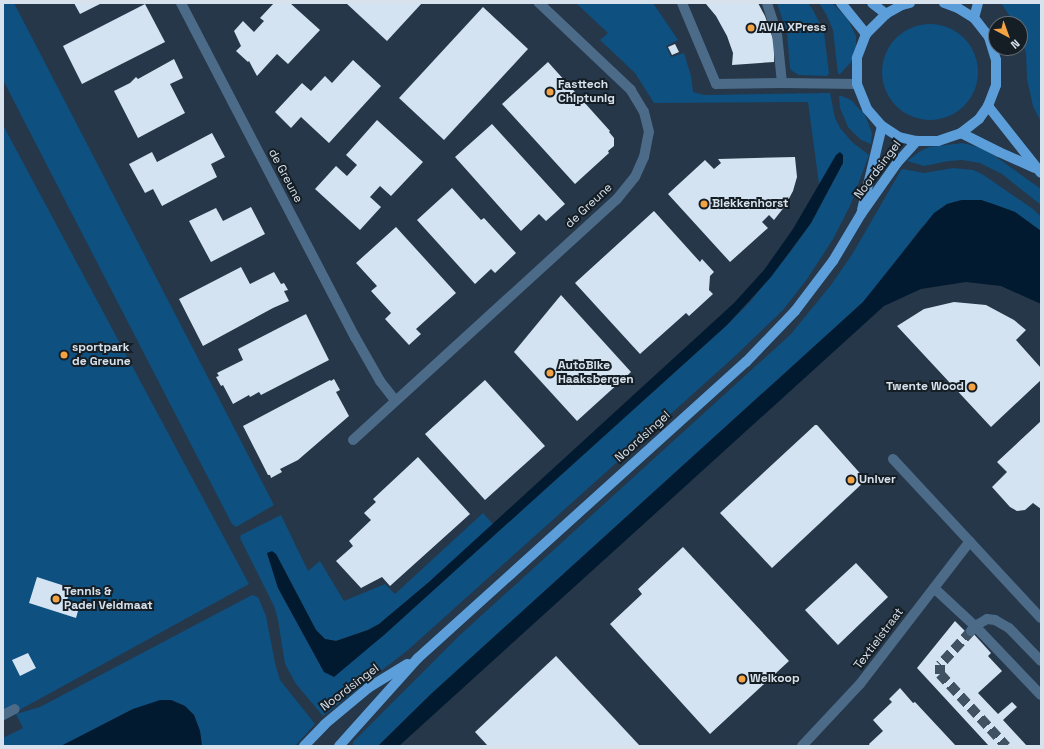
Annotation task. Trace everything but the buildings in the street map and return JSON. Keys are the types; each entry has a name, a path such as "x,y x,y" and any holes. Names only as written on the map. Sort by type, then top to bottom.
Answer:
{"main road":[{"path":"841,3 866,34"},
{"path":"872,3 886,14"},
{"path":"910,3 902,5 886,14 866,34 857,58 857,84 867,109 882,126 899,136 916,141 938,141 961,133 979,119 988,106 996,85 996,60 989,37 974,18 958,8 944,3"},
{"path":"974,18 978,3"},
{"path":"988,106 1039,171"},
{"name":"Noordsingel","path":"861,214 882,126"},
{"path":"961,133 1039,171"},
{"name":"Noordsingel","path":"340,746 418,658 746,362 795,311 833,261 861,214 897,163 916,141"},
{"name":"Noordsingel","path":"304,746 325,724 368,688 418,658"}],"street":[{"name":"de Greune","path":"181,3 355,337 380,381 394,400"},
{"name":"de Greune","path":"352,440 394,400 617,199 635,177 644,157 649,132 644,112 631,90 539,3"},
{"path":"682,3 716,84 857,84"},
{"path":"767,3 777,34 782,83"},
{"path":"893,459 1041,618"},
{"name":"Textielstraat","path":"802,746 860,684 970,541"},
{"path":"934,588 1041,695"},
{"path":"973,628 988,619 995,620 1010,628 1041,661"},
{"path":"3,715 15,709"}],"shaded area":[{"path":"3,3 14,3 274,505 236,527 232,524 3,80"},
{"path":"576,3 653,3 678,40 666,46 671,57 684,53 691,76 693,92 704,95 830,93 835,118 840,128 852,142 869,155 850,206 833,239 807,279 783,310 734,357 408,650 323,716 296,684 285,664 278,620 274,606 240,538 241,535 281,515 308,571 320,561 344,601 385,584 395,594 483,513 493,524 429,582 379,624 368,630 336,641 325,639 316,630 276,554 267,553 278,588 324,672 384,635 727,325 750,302 791,251 811,223 843,163 828,171 819,184 808,102 654,103 635,73 600,40 608,33"},
{"path":"777,3 808,3 813,10 824,32 829,73 827,76 799,75 792,71 790,68 787,33"},
{"path":"819,3 832,3 847,18 856,36 856,46 852,61 840,74 838,74 833,30"},
{"path":"1001,3 1041,3 1041,122 1033,106 1027,79 1026,56 1028,56 1028,16 1010,16"},
{"path":"930,24 948,28 964,38 974,54 978,72 974,90 964,106 948,116 930,120 912,116 896,106 886,90 882,72 886,54 896,38 912,28"},
{"path":"839,96 851,100 865,115 872,133 871,144 861,140 848,127 840,108"},
{"name":"sportpark de Greune","path":"3,125 249,584 3,719"},
{"path":"963,143 985,149 1041,189 1041,205 1002,174 980,163 962,160 924,166 907,161 929,147"},
{"path":"840,152 843,155 843,163 811,223 771,277 727,325 384,635 334,677 324,672 278,588 267,553 272,551 276,554 316,630 325,639 336,641 368,630 379,624 429,582 734,303 764,270 793,229 836,155"},
{"path":"953,168 973,170 982,174 1033,209 1041,217 1041,231 1015,212 981,200 961,200 947,204 921,228 863,302 431,694 378,746 353,746 353,742 459,636 791,334 831,285 853,253 901,170 903,169 924,173"},
{"path":"962,200 981,200 1015,212 1041,231 1041,304 1001,286 966,282 921,289 884,306 399,746 378,746 431,694 863,302 934,213 947,204"},
{"path":"252,595 258,597 266,616 275,663 280,680 315,724 295,746 202,746 200,731 194,715 185,706 171,700 133,709 61,746 3,746 3,738 23,728 16,714 40,707"},
{"path":"160,700 171,700 185,706 194,715 200,731 202,746 61,746 133,709"}],"tunnel":[{"path":"971,631 940,665 940,674 1006,746"}],"place":[{"name":"AVIA XPress","path":"751,28"},
{"name":"Fasttech Chiptunig","path":"550,92"},
{"name":"Blekkenhorst","path":"704,204"},
{"name":"sportpark de Greune","path":"64,355"},
{"name":"AutoBike Haaksbergen","path":"550,373"},
{"name":"Twente Wood","path":"972,387"},
{"name":"Univer","path":"851,480"},
{"name":"Tennis & Padel Veldmaat","path":"56,599"},
{"name":"Welkoop","path":"742,679"}]}
